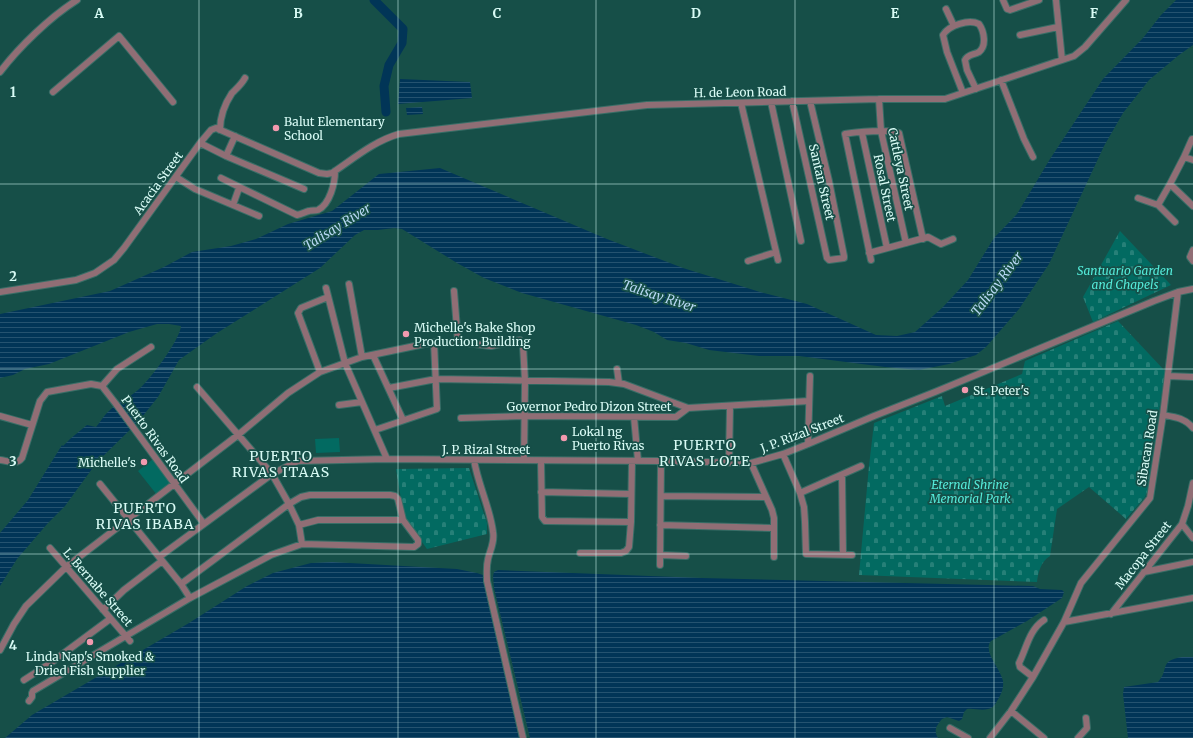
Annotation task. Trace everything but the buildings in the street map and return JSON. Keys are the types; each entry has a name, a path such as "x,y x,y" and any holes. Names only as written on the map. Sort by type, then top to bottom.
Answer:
{"street":[{"path":"0,72 8,62 60,10 77,0"},
{"path":"1003,0 1007,9 1010,10 1039,0"},
{"path":"1056,0 1062,60"},
{"name":"H. de Leon Road","path":"335,171 373,145 399,134 647,105 880,99 945,99 1074,56 1085,47 1126,0"},
{"path":"946,9 954,26"},
{"path":"952,64 965,60 967,56 981,49 983,40 982,28 979,24 971,22 954,26 944,32 943,35 952,64 963,93"},
{"path":"1020,35 1058,27"},
{"path":"53,92 119,36 173,102"},
{"path":"965,60 967,70 976,89"},
{"path":"221,178 297,215 309,211 317,211 328,199 334,188 335,171 327,174 319,173 220,130 220,117 223,108 245,78"},
{"path":"1001,80 1033,157"},
{"name":"Cattleya Street","path":"880,99 881,131 906,243"},
{"name":"Santan Street","path":"792,101 827,258 829,260 844,258 829,181 810,101"},
{"path":"771,102 801,241"},
{"path":"741,103 778,260"},
{"name":"Acacia Street","path":"0,292 76,280 95,273 114,260 211,130 216,128 220,130"},
{"path":"871,260 844,134 846,133 895,131 899,133 923,239"},
{"name":"Rosal Street","path":"862,133 887,248"},
{"path":"226,156 235,136"},
{"path":"1158,205 1193,138"},
{"path":"200,144 304,189"},
{"path":"1184,157 1193,160"},
{"path":"176,177 195,189 259,216"},
{"path":"1170,184 1192,203"},
{"path":"233,205 239,188"},
{"path":"1138,198 1158,205 1175,222"},
{"path":"869,253 929,237 942,244 953,239"},
{"path":"1193,250 1190,256 1193,261"},
{"path":"748,260 776,252"},
{"path":"349,284 362,357"},
{"path":"326,288 345,363 387,459"},
{"name":"J. P. Rizal Street","path":"272,474 298,461 387,459 752,463 784,454 1178,292 1193,289"},
{"path":"454,291 458,342"},
{"name":"Sibacan Road","path":"990,738 1011,711 1034,677 1064,622 1081,584 1150,498 1163,415 1178,292"},
{"path":"320,372 298,314 301,308 328,297"},
{"path":"0,650 26,606 66,567 238,435 288,393 320,372 362,357 434,342 458,342 491,346 520,340 523,345 524,460"},
{"path":"375,430 437,409 434,342"},
{"path":"0,461 20,462 40,401 47,392 91,384 102,386 117,369 151,347"},
{"path":"373,355 403,420"},
{"path":"618,369 619,383"},
{"path":"808,444 810,376"},
{"path":"1168,376 1193,376"},
{"path":"389,388 436,378 524,381 597,381 619,383 688,408"},
{"name":"Puerto Rivas Road","path":"102,386 204,524"},
{"path":"197,387 272,474 299,525 302,544"},
{"name":"Governor Pedro Dizon Street","path":"461,418 524,416 676,417 688,408 809,401"},
{"path":"339,405 362,402"},
{"path":"729,462 730,406"},
{"path":"1163,415 1179,417 1185,420 1193,428"},
{"path":"0,416 32,425"},
{"path":"580,553 621,553 626,551 629,547 631,494 635,461 634,417"},
{"path":"784,454 804,507 806,554 852,555"},
{"path":"474,460 476,472 490,514 494,533 494,541 486,570 523,738"},
{"path":"541,461 542,518 545,521 631,522"},
{"path":"660,565 661,461"},
{"path":"752,463 772,510 774,557"},
{"path":"800,494 861,466"},
{"path":"103,610 124,590 204,524 272,474"},
{"path":"842,475 843,555"},
{"path":"100,484 129,518 181,584 190,598"},
{"name":"Macopa Street","path":"1111,614 1182,524 1193,485"},
{"path":"541,492 631,494"},
{"path":"29,701 32,698 33,691 128,639 190,598 271,555 302,544 414,547 418,544 418,540 403,520 398,499 395,496 310,495 300,497 289,504 181,584"},
{"path":"661,496 766,497"},
{"path":"299,525 318,520 403,520"},
{"path":"1182,524 1193,538"},
{"path":"660,525 773,528"},
{"name":"L. Bernabe Street","path":"50,548 128,639"},
{"path":"660,555 686,556"},
{"path":"1144,572 1193,562"},
{"path":"1064,622 1193,598"},
{"path":"24,680 52,662 110,619"},
{"path":"1034,677 1022,669 1019,663 1031,633 1038,624 1044,620"},
{"path":"1011,711 1044,738"},
{"path":"1078,738 1086,731 1086,718"},
{"path":"950,728 968,738"}],"green space":[{"name":"Santuario Garden and Chapels","path":"1120,231 1171,285 1093,322 1083,297"},
{"name":"Eternal Shrine Memorial Park","path":"1118,321 1165,371 1147,492 1145,497 1126,519 1089,487 1057,509 1050,556 1042,564 1037,582 859,575 874,423 942,396 945,406 1022,374 1025,361"},
{"path":"339,438 340,452 316,453 315,439"},
{"path":"153,459 172,483 157,495 138,471"},
{"path":"469,468 487,523 487,534 427,549 404,517 396,469"}],"water":[{"name":"Talisay River","path":"1176,0 1193,0 1193,45 1149,80 1123,113 1104,146 1049,264 1019,309 986,347 976,355 949,364 919,370 799,356 759,356 709,350 686,343 667,340 654,332 636,325 522,293 484,278 402,229 394,228 364,230 355,235 320,268 217,333 179,360 158,397 138,422 97,462 65,506 17,559 0,586 0,533 28,500 62,445 63,446 87,425 96,427 113,407 135,393 143,385 170,350 181,326 157,324 129,332 49,364 25,369 13,375 0,378 0,314 110,291 164,267 192,252 231,246 256,239 288,224 332,211 379,174 440,168 607,239 683,268 760,292 807,304 876,335 897,336 915,332 943,307 968,280 994,238 1017,214 1050,159 1103,79 1143,38 1161,15"},
{"path":"400,79 470,82 472,98 398,104"},
{"path":"422,107 423,114 407,115 406,108"},
{"path":"332,562 457,569 483,575 519,738 5,738 32,715 189,623 247,586 273,573 311,563"},
{"path":"498,570 702,578 1033,586 1040,589 1062,590 1064,592 1062,598 1027,621 991,641 989,645 990,655 1002,676 1003,681 1003,689 1000,696 995,705 990,709 967,709 964,712 962,719 959,721 947,717 942,719 936,730 938,738 530,738 494,588 493,576 494,572"},
{"path":"1182,657 1193,657 1193,738 1128,738 1123,694 1124,687 1158,682 1167,663"}],"waterway":[{"path":"374,0 403,29 402,43 389,65 384,86 386,112"}],"place":[{"name":"Balut Elementary School","path":"276,128"},
{"name":"Michelle's Bake Shop Production Building","path":"406,334"},
{"name":"St. Peter's","path":"965,390"},
{"name":"Lokal ng Puerto Rivas","path":"564,438"},
{"name":"Michelle's","path":"144,462"},
{"name":"Linda Nap's Smoked & Dried Fish Supplier","path":"90,642"}],"district":[{"name":"PUERTO RIVAS LOTE","path":"705,454"},
{"name":"PUERTO RIVAS ITAAS","path":"281,464"},
{"name":"PUERTO RIVAS IBABA","path":"145,516"}]}
